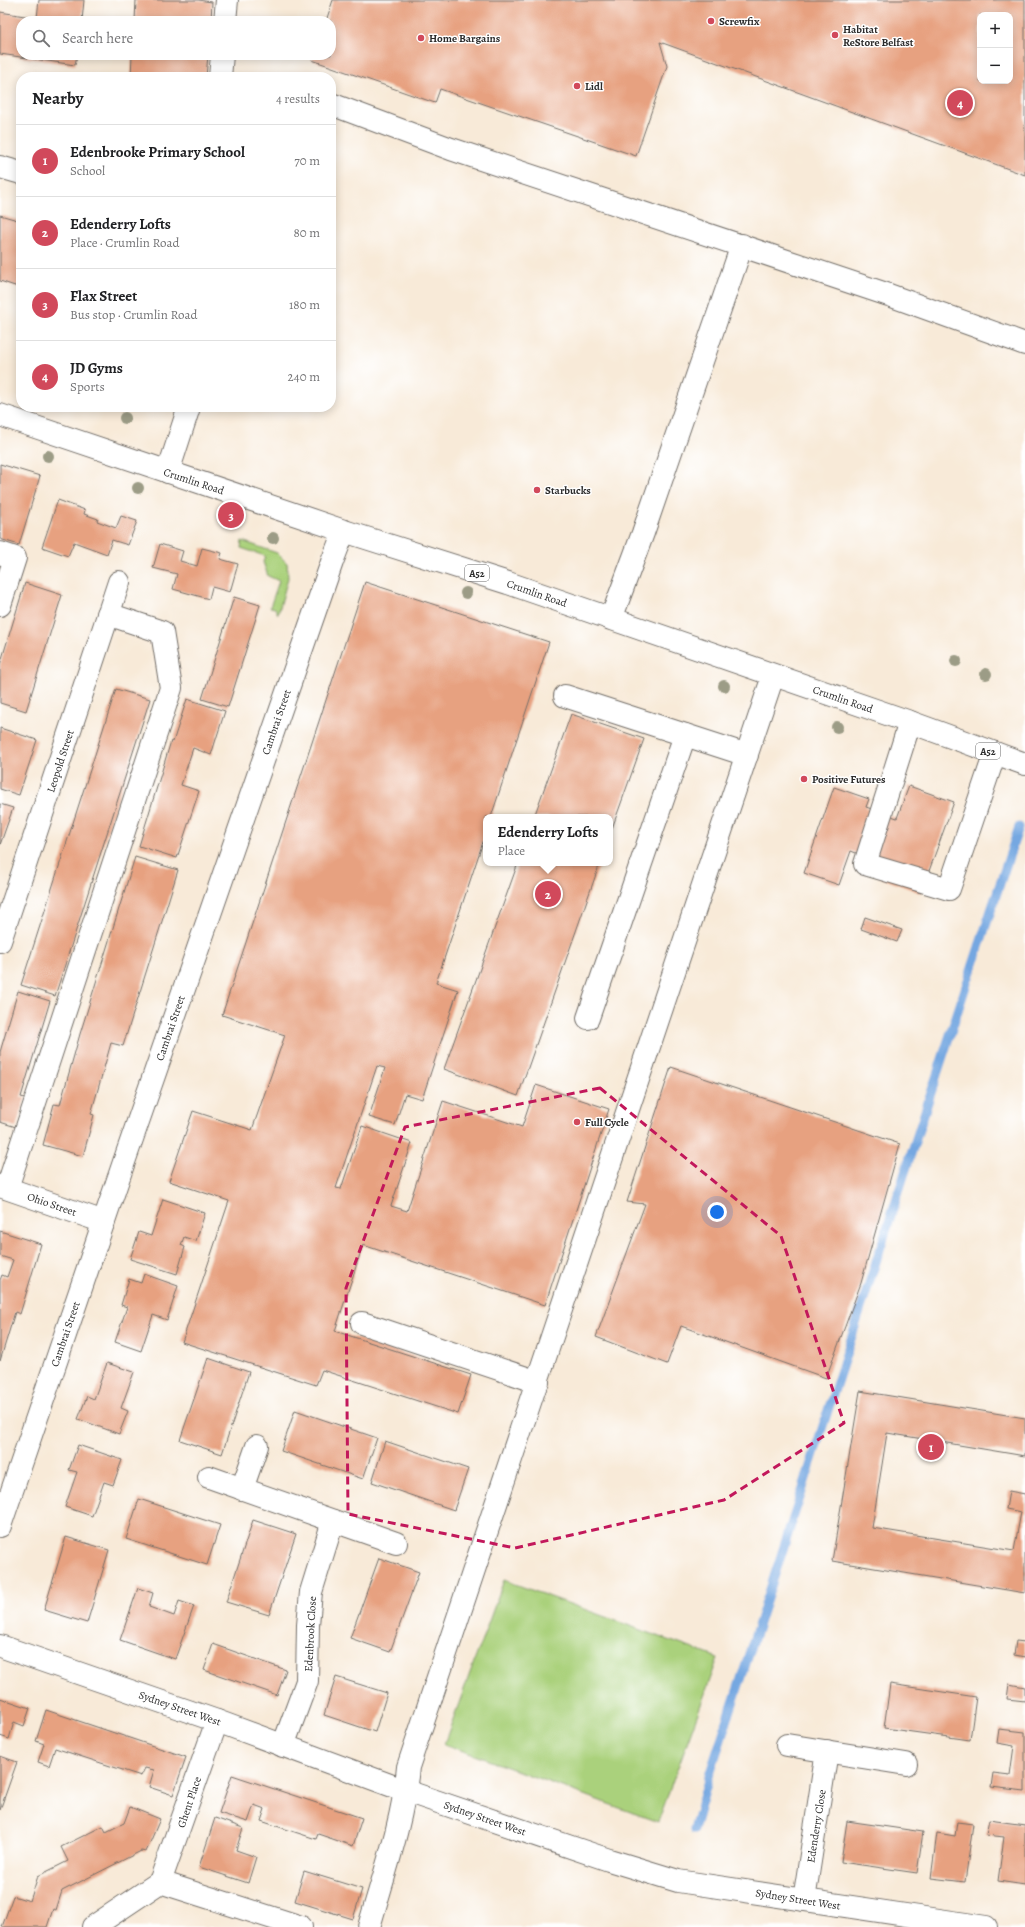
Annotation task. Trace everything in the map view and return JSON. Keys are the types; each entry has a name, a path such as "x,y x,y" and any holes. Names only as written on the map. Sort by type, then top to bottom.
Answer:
{"street":[{"path":"225,16 227,0"},
{"path":"220,72 222,60"},
{"path":"336,106 451,149 938,312 1025,344"},
{"path":"0,167 16,172"},
{"path":"611,619 643,533 742,246"},
{"path":"168,472 187,412"},
{"name":"Crumlin Road","path":"0,415 344,531 508,583 910,722 1025,764"},
{"name":"Cambrai Street","path":"0,1526 332,562 344,531"},
{"path":"0,553 15,558 0,605"},
{"name":"Leopold Street","path":"0,941 108,614 120,582"},
{"path":"3,1187 171,688 162,632 108,614"},
{"path":"369,1927 406,1791 408,1766 774,676"},
{"path":"565,696 747,755"},
{"path":"910,722 865,864 949,889 995,753"},
{"path":"588,1018 686,735"},
{"name":"Ohio Street","path":"3,1187 104,1222"},
{"path":"362,1323 538,1382"},
{"path":"242,1489 257,1446"},
{"path":"209,1478 396,1543"},
{"name":"Edenbrook Close","path":"283,1746 307,1681 308,1625 311,1592 333,1521"},
{"name":"Sydney Street West","path":"0,1646 217,1721 406,1791 601,1857 678,1881 986,1927"},
{"name":"Ghent Place","path":"160,1882 217,1721"},
{"path":"787,1745 906,1764"},
{"name":"Edenderry Close","path":"804,1900 827,1751"},
{"path":"92,1927 160,1882 301,1927"}],"highlighted area":[{"path":"600,1088 781,1236 844,1423 724,1500 515,1548 348,1514 346,1288 405,1127"}],"green space":[{"path":"242,541 277,553 287,563 288,578 278,614 275,608 270,607 279,581 268,576 263,562 265,556 241,548"},
{"path":"504,1580 718,1658 658,1822 444,1744"}],"building":[{"path":"39,0 84,0 82,16 37,16"},
{"path":"136,0 198,0 212,2 211,16 135,16"},
{"path":"333,0 1025,0 1025,175 660,42 667,66 636,156 440,89 435,103 312,60 336,60 336,16 328,16"},
{"path":"0,12 25,16 16,16 16,56 0,54"},
{"path":"41,60 76,60 75,65"},
{"path":"132,60 208,60 206,72 131,72"},
{"path":"0,215 16,220 16,286 0,281"},
{"path":"0,464 40,476 19,545 0,539"},
{"path":"58,500 85,510 84,514 98,519 97,521 116,528 121,516 137,521 128,545 112,540 107,554 74,542 68,556 42,547"},
{"path":"160,544 183,551 180,561 197,566 202,548 222,553 220,559 238,564 230,592 212,587 209,599 173,589 177,574 153,568"},
{"path":"365,582 549,642 492,814 483,814 483,842 436,983 458,990 422,1099 405,1094 395,1125 369,1117 385,1068 377,1066 336,1188 341,1189 362,1126 412,1143 391,1206 407,1211 443,1101 522,1127 536,1085 609,1109 545,1305 363,1245 335,1331 471,1375 458,1414 322,1370 316,1385 182,1342 229,1201 169,1181 193,1111 252,1130 285,1035 222,1015"},
{"path":"25,583 62,595 26,711 0,703 0,665"},
{"path":"234,597 260,605 228,707 202,699"},
{"path":"116,689 150,699 55,996 21,985"},
{"path":"187,699 225,711 211,755 193,748 181,785 199,791 177,858 139,846 171,741 173,742"},
{"path":"571,714 644,739 613,826 613,814 535,814"},
{"path":"0,728 37,740 19,795 0,789"},
{"path":"909,786 954,802 921,893 879,877 884,864 851,851 839,885 804,873 834,787 869,799 866,807 897,818"},
{"path":"0,804 13,808 0,845"},
{"path":"135,857 178,870 123,1046 111,1043 91,1114 94,1115 83,1156 43,1145 54,1104 60,1105 80,1034"},
{"path":"517,866 599,866 518,1096 444,1069"},
{"path":"865,917 902,930 897,942 861,929"},
{"path":"18,991 50,1001 21,1097 25,1098 16,1127 0,1122 0,1052"},
{"path":"671,1067 900,1144 861,1283 826,1378 681,1326 667,1364 596,1337 645,1204 627,1202"},
{"path":"163,1199 205,1213 196,1241 184,1237 181,1245 185,1247 177,1274 130,1259 139,1232 151,1236"},
{"path":"0,1231 41,1244 20,1314 15,1312 0,1361 0,1280 2,1275 7,1277 13,1260 0,1256"},
{"path":"144,1274 178,1286 167,1320 153,1315 141,1351 115,1342 127,1307 121,1305 129,1279 141,1283"},
{"path":"208,1358 249,1372 222,1454 180,1440"},
{"path":"107,1363 134,1372 121,1408 128,1411 119,1434 78,1419 87,1396 94,1399"},
{"path":"860,1391 1025,1418 1025,1456 887,1433 872,1528 1014,1551 1021,1512 1006,1509 1009,1491 1025,1494 1025,1593 832,1561"},
{"path":"295,1410 377,1438 363,1479 281,1451"},
{"path":"385,1441 468,1469 454,1510 372,1482"},
{"path":"78,1445 122,1460 113,1485 104,1482 92,1516 65,1507 77,1472 69,1470"},
{"path":"139,1499 220,1525 207,1565 126,1539"},
{"path":"253,1520 296,1534 269,1615 226,1602"},
{"path":"66,1537 109,1550 87,1623 44,1610"},
{"path":"379,1558 419,1572 390,1652 350,1638"},
{"path":"138,1588 153,1593 149,1607 174,1616 179,1601 194,1606 175,1659 120,1640"},
{"path":"1016,1641 1025,1642 1025,1657 1014,1655"},
{"path":"213,1644 286,1670 277,1695 204,1670"},
{"path":"336,1677 387,1693 375,1732 324,1715"},
{"path":"890,1684 976,1697 970,1740 884,1728"},
{"path":"1009,1684 1025,1687 1025,1701 1007,1699"},
{"path":"0,1698 30,1708 24,1726 14,1722 9,1739 0,1736"},
{"path":"46,1710 186,1757 173,1795 149,1787 154,1770 145,1768 141,1776 55,1748 49,1766 38,1762 44,1744 36,1741"},
{"path":"999,1729 1025,1732 1025,1791 991,1787 993,1773 1010,1775 1014,1746 997,1743"},
{"path":"0,1756 17,1762 0,1810"},
{"path":"232,1775 362,1818 353,1846 318,1834 316,1839 261,1821 265,1809 254,1805 248,1822 219,1813"},
{"path":"130,1807 160,1819 146,1852 141,1851 62,1891 56,1910 53,1909 47,1927 2,1927 13,1896 30,1901 38,1876 68,1861 61,1847 103,1826 106,1832 124,1823"},
{"path":"215,1818 243,1828 236,1850 256,1857 248,1883 199,1867"},
{"path":"989,1820 1025,1825 1025,1885 998,1881 1004,1837 986,1835"},
{"path":"847,1821 923,1832 917,1873 841,1862"},
{"path":"957,1822 973,1824 965,1882 931,1878 937,1833 955,1836"},
{"path":"304,1871 362,1889 353,1919 295,1901"}],"waterway":[{"path":"694,1830 710,1773 1019,827"}],"place":[{"name":"Screwfix","path":"711,21"},
{"name":"Habitat ReStore Belfast","path":"835,35"},
{"name":"Home Bargains","path":"421,38"},
{"name":"Lidl","path":"577,86"},
{"name":"JD Gyms","path":"960,103"},
{"name":"Starbucks","path":"537,490"},
{"name":"Flax Street","path":"231,515"},
{"name":"Positive Futures","path":"804,779"},
{"name":"Edenderry Lofts","path":"548,894"},
{"name":"Full Cycle","path":"577,1122"},
{"name":"Edenbrooke Primary School","path":"931,1447"}]}
